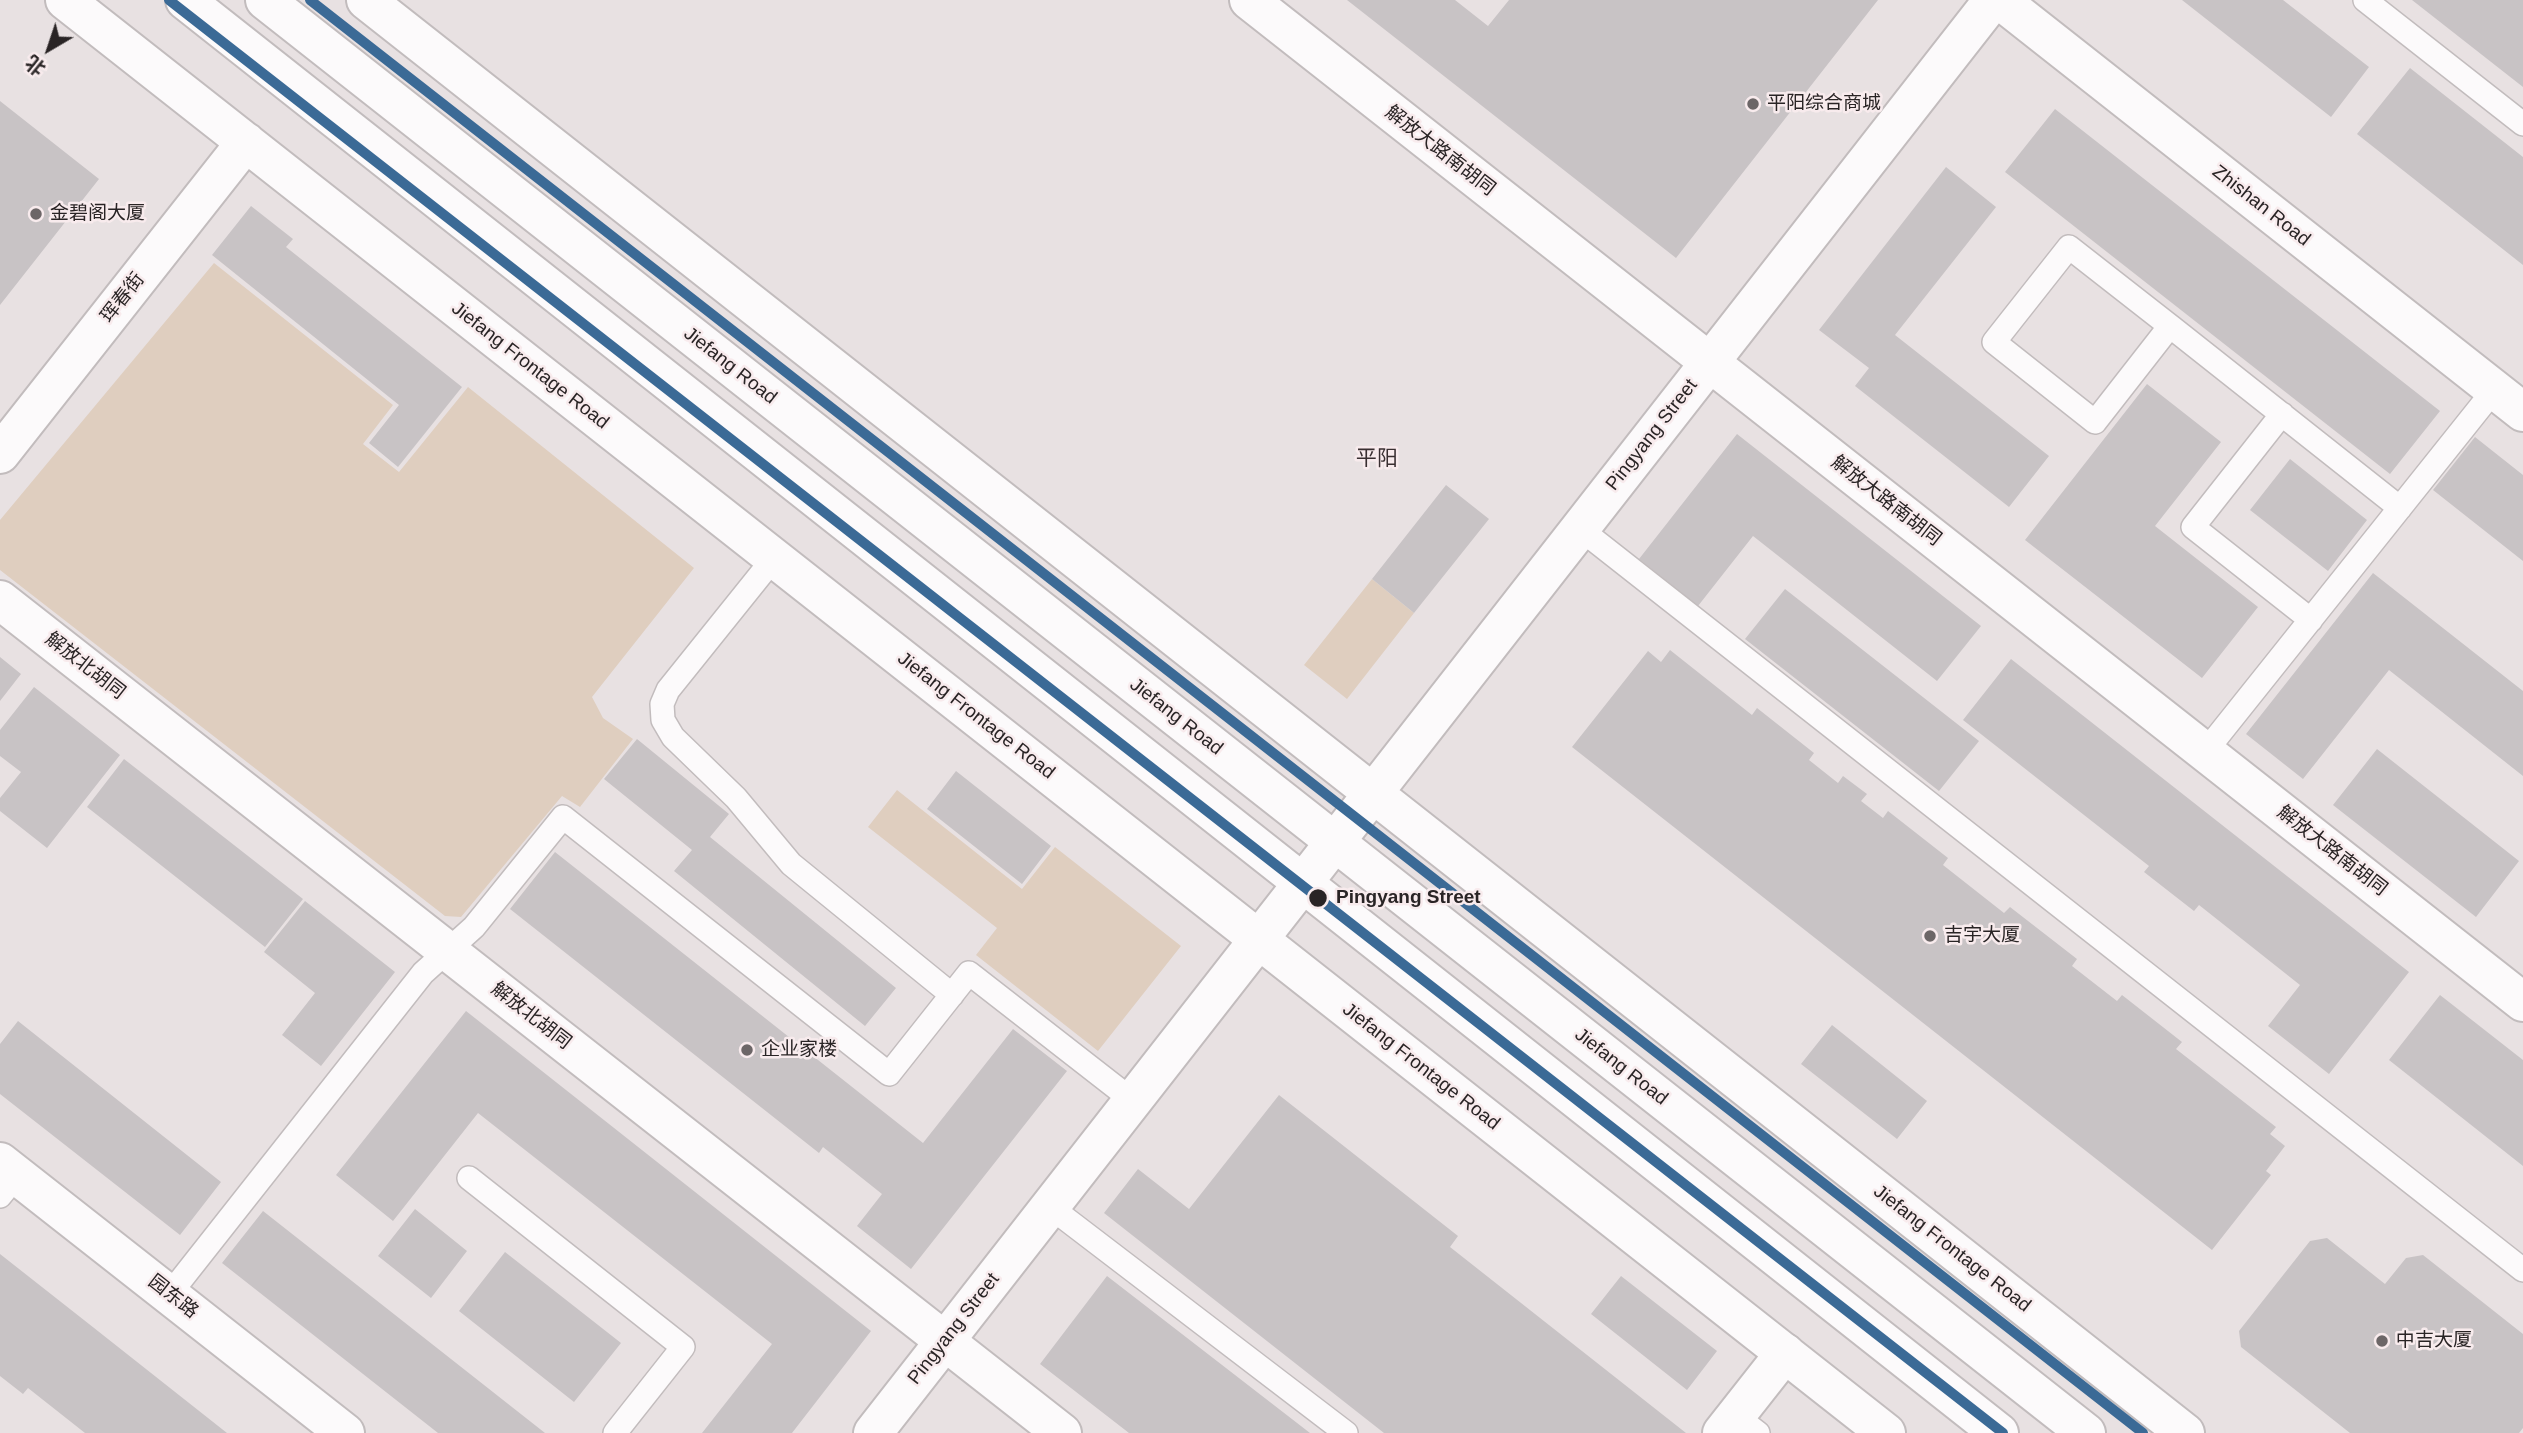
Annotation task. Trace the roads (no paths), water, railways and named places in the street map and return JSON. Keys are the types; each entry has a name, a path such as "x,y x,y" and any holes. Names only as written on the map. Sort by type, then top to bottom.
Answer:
{"street":[{"name":"Jiefang Frontage Road","path":"65,0 1886,1433"},
{"path":"185,0 1999,1433"},
{"name":"Jiefang Road","path":"265,0 2086,1433"},
{"name":"Jiefang Frontage Road","path":"366,0 2185,1433"},
{"name":"解放大路南胡同","path":"1249,0 2523,1002"},
{"name":"Pingyang Street","path":"873,1433 1993,0"},
{"name":"Zhishan Road","path":"2000,0 2509,401"},
{"name":"珲春街","path":"0,454 246,142"},
{"name":"解放北胡同","path":"0,600 1062,1433"},
{"name":"园东路","path":"6,1178 169,1295 345,1433"},
{"path":"1738,1427 1785,1353"}],"lane":[{"path":"2365,0 2523,124"},
{"path":"2170,326 2095,422 1994,342 2069,247 2170,326 2282,414 2400,508"},
{"path":"2205,752 2400,508 2509,401"},
{"path":"2282,414 2193,527 2311,620"},
{"path":"1579,528 2523,1270"},
{"path":"774,558 668,690 662,704 663,719 673,737 736,797 792,864 952,995"},
{"path":"169,1295 423,973 474,928 563,817 889,1074 969,973 1132,1100"},
{"path":"469,1178 683,1347 615,1433"},
{"path":"1049,1206 1346,1433"}],"place":[{"name":"平阳综合商城","path":"1753,104"},
{"name":"金碧阁大厦","path":"36,214"},
{"name":"Pingyang Street","path":"1318,898"},
{"name":"吉宇大厦","path":"1930,936"},
{"name":"企业家楼","path":"747,1050"},
{"name":"中吉大厦","path":"2382,1341"}],"district":[{"name":"平阳","path":"1377,459"}]}
